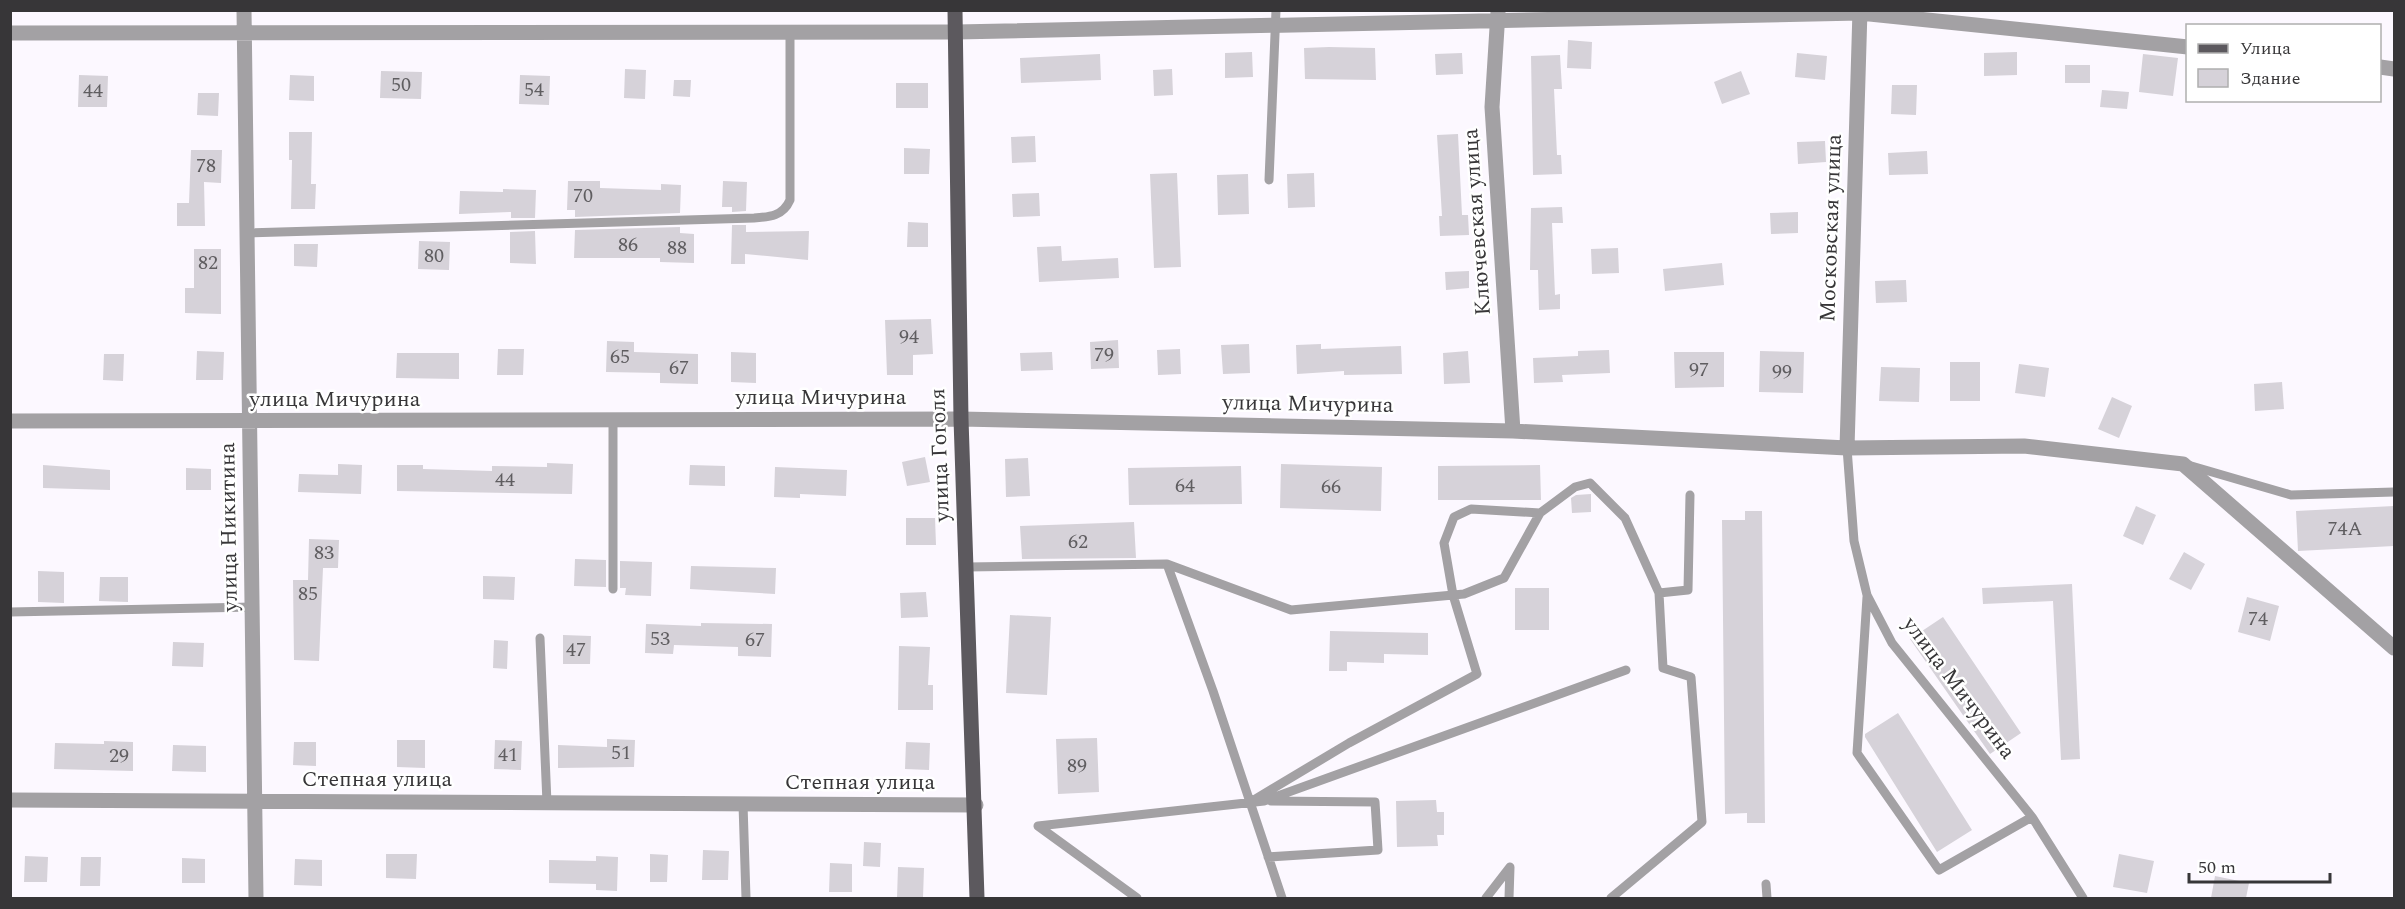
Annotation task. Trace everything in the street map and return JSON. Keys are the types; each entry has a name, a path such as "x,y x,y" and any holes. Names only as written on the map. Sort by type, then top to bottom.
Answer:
{"main road":[{"name":"улица Гоголя","path":"955,10 961,418 976,805 977,898"}],"street":[{"name":"улица Никитина","path":"244,10 256,898"},
{"path":"10,33 956,32 1276,18 1860,11 2186,47"},
{"name":"Московская улица","path":"1847,448 1860,11"},
{"name":"Ключевская улица","path":"1498,15 1492,107 1513,432"},
{"name":"улица Мичурина","path":"10,421 961,418 1513,432 1847,448 2024,446 2183,464"},
{"path":"2183,464 2394,648"},
{"name":"Степная улица","path":"10,800 976,805"}],"lane":[{"path":"1269,180 1276,18"},
{"path":"247,233 754,218 780,214 787,208 790,200 790,32"},
{"path":"613,420 613,589"},
{"name":"улица Мичурина","path":"1847,448 1854,541 1867,595 1892,643 2031,817 2083,898"},
{"name":"улица Мичурина","path":"2183,464 2291,495 2394,492"},
{"path":"967,567 1167,564 1291,610 1464,594 1504,578 1540,513 1575,487 1590,483 1625,518 1659,593 1663,668 1691,677 1702,822 1611,898"},
{"path":"1659,593 1688,590 1690,495"},
{"path":"1250,803 1349,742 1477,674 1453,595 1444,543 1454,517 1471,509 1540,513"},
{"path":"1167,564 1282,898"},
{"path":"1867,595 1857,753 1939,870 2031,817"},
{"path":"10,612 252,607"},
{"path":"540,638 547,803"},
{"path":"1264,801 1626,670"},
{"path":"1137,898 1038,826 1264,801 1375,802 1378,850 1268,857"},
{"path":"743,804 746,898"},
{"path":"1486,898 1509,867 1509,898"},
{"path":"1766,884 1767,898"}],"building":[{"path":"1568,40 1592,42 1591,69 1567,68"},
{"path":"1304,48 1375,48 1376,80 1305,79"},
{"path":"1252,52 1253,77 1225,78 1225,53"},
{"path":"2017,52 2017,75 1984,76 1984,53"},
{"path":"1462,53 1463,74 1436,75 1435,54"},
{"path":"1797,53 1827,56 1825,80 1795,77"},
{"path":"1100,54 1101,80 1021,83 1020,58"},
{"path":"2143,54 2178,58 2173,96 2139,92"},
{"path":"1560,55 1562,89 1554,89 1557,155 1561,155 1562,174 1533,175 1531,56"},
{"path":"2065,65 2090,65 2090,83 2065,83"},
{"path":"625,69 646,70 645,99 624,98"},
{"path":"1172,69 1173,95 1154,96 1153,70"},
{"path":"381,71 422,72 421,99 380,98"},
{"path":"1741,71 1750,94 1722,104 1714,82"},
{"path":"79,75 108,76 107,107 78,107"},
{"path":"290,75 314,76 314,101 289,100"},
{"path":"520,75 550,76 549,105 519,104"},
{"path":"674,80 691,80 690,97 673,96"},
{"path":"896,83 928,83 928,108 896,108"},
{"path":"1892,85 1917,85 1916,115 1891,114"},
{"path":"2102,90 2129,92 2127,109 2100,107"},
{"path":"198,93 219,93 218,116 197,115"},
{"path":"289,132 312,132 311,184 316,184 315,209 291,209 292,160 289,160"},
{"path":"1458,134 1462,215 1468,215 1469,235 1440,236 1439,216 1442,216 1437,135"},
{"path":"1035,136 1036,162 1012,163 1011,137"},
{"path":"1825,141 1826,162 1798,164 1797,142"},
{"path":"904,148 930,149 929,174 904,174"},
{"path":"191,150 222,150 221,183 204,182 205,226 177,226 177,203 189,203"},
{"path":"1927,151 1928,174 1889,175 1888,153"},
{"path":"1177,173 1181,267 1154,268 1150,174"},
{"path":"1314,173 1315,207 1288,208 1287,174"},
{"path":"1248,174 1249,214 1218,215 1217,175"},
{"path":"568,181 600,181 600,188 661,190 661,184 681,185 680,213 575,217 575,210 567,210"},
{"path":"723,181 747,182 746,211 732,212 732,207 722,207"},
{"path":"503,189 536,190 535,218 511,218 511,212 459,214 460,191 503,192"},
{"path":"1039,193 1040,216 1013,217 1012,194"},
{"path":"1562,207 1563,223 1552,223 1555,295 1560,294 1560,309 1539,310 1538,270 1530,270 1531,208"},
{"path":"1798,212 1798,233 1771,234 1770,213"},
{"path":"908,222 928,223 928,247 907,247"},
{"path":"732,225 746,225 746,232 809,231 808,260 745,254 745,264 731,264"},
{"path":"680,227 680,233 694,234 694,263 660,262 660,258 574,258 575,230"},
{"path":"535,231 536,264 510,263 510,232"},
{"path":"419,241 450,242 449,270 418,269"},
{"path":"294,244 318,244 317,267 294,266"},
{"path":"1061,246 1062,261 1118,258 1119,278 1039,282 1037,247"},
{"path":"1618,248 1619,273 1592,274 1591,249"},
{"path":"194,249 221,249 221,314 185,313 185,288 194,288"},
{"path":"1722,263 1724,285 1665,291 1663,269"},
{"path":"1469,271 1469,288 1446,290 1445,272"},
{"path":"1906,280 1907,302 1876,303 1875,281"},
{"path":"931,319 933,354 913,355 913,375 887,375 885,320"},
{"path":"1118,340 1119,368 1091,369 1090,342"},
{"path":"607,341 634,342 634,352 698,354 698,384 660,383 660,373 606,372"},
{"path":"1249,344 1250,373 1223,374 1221,345"},
{"path":"1321,344 1321,349 1401,346 1402,374 1344,375 1344,371 1297,374 1296,345"},
{"path":"498,349 524,349 523,375 497,375"},
{"path":"1180,349 1181,374 1158,375 1157,350"},
{"path":"1609,350 1610,373 1562,375 1563,382 1534,383 1533,358 1578,356 1578,351"},
{"path":"197,351 224,352 223,380 196,380"},
{"path":"1468,351 1470,383 1444,384 1443,353"},
{"path":"1760,351 1804,352 1803,393 1759,392"},
{"path":"731,352 756,353 756,383 731,382"},
{"path":"1052,352 1053,370 1021,371 1020,353"},
{"path":"1674,352 1724,352 1724,387 1675,388"},
{"path":"397,353 459,353 459,379 396,378"},
{"path":"104,354 124,354 123,381 103,380"},
{"path":"1950,362 1980,362 1980,401 1950,401"},
{"path":"2019,364 2049,368 2045,397 2015,393"},
{"path":"1881,367 1920,368 1919,402 1879,401"},
{"path":"2282,382 2284,409 2255,411 2254,384"},
{"path":"2112,397 2132,406 2119,438 2098,429"},
{"path":"925,457 930,482 907,486 902,462"},
{"path":"1028,458 1030,496 1006,497 1005,459"},
{"path":"547,463 573,464 572,494 397,491 397,465 423,465 423,469 492,471 492,466 547,467"},
{"path":"338,464 362,465 361,494 298,492 299,474 338,475"},
{"path":"1281,464 1382,467 1381,511 1280,508"},
{"path":"43,465 110,470 110,490 43,488"},
{"path":"690,465 725,466 725,486 689,485"},
{"path":"1540,465 1541,500 1438,500 1438,466"},
{"path":"1241,466 1242,504 1129,505 1128,468"},
{"path":"775,467 847,470 846,496 800,494 800,498 774,497"},
{"path":"186,468 211,469 211,490 186,490"},
{"path":"1591,494 1591,512 1572,513 1571,498 1576,495"},
{"path":"2136,506 2156,515 2143,545 2123,536"},
{"path":"2394,506 2394,546 2298,551 2296,511"},
{"path":"1745,511 1762,511 1765,823 1747,823 1747,813 1725,814 1722,520 1745,520"},
{"path":"906,518 935,518 936,545 906,545"},
{"path":"1134,522 1136,558 1022,559 1020,526"},
{"path":"309,539 339,540 338,568 323,568 319,661 294,660 293,580 308,580"},
{"path":"2184,552 2205,564 2191,590 2169,579"},
{"path":"575,559 606,560 606,587 574,586"},
{"path":"620,561 652,562 651,596 625,595 626,588 620,588"},
{"path":"691,566 776,568 775,594 690,589"},
{"path":"38,571 64,572 64,603 38,602"},
{"path":"483,576 515,577 514,600 483,599"},
{"path":"100,577 128,577 128,602 99,601"},
{"path":"2072,584 2080,759 2061,760 2053,601 1983,604 1982,588"},
{"path":"1515,588 1549,588 1549,630 1515,630"},
{"path":"926,592 928,617 901,618 900,593"},
{"path":"2247,597 2279,606 2270,641 2238,632"},
{"path":"1010,615 1051,617 1047,695 1006,693"},
{"path":"1943,617 2021,733 1990,754 1910,639"},
{"path":"701,623 772,624 771,657 738,656 738,647 674,645 673,654 645,653 646,624 701,626"},
{"path":"1330,631 1428,633 1428,655 1384,654 1384,663 1347,662 1347,671 1329,671"},
{"path":"563,635 591,636 590,664 563,664"},
{"path":"494,640 508,641 507,669 493,668"},
{"path":"173,642 204,643 203,667 172,666"},
{"path":"899,646 930,647 928,685 933,685 933,710 898,710"},
{"path":"1898,713 1972,830 1937,852 1865,737 1865,734"},
{"path":"1097,738 1099,792 1058,794 1056,739"},
{"path":"607,739 635,740 634,767 558,768 558,745 607,747"},
{"path":"397,740 425,740 425,768 397,767"},
{"path":"495,740 522,741 521,770 494,769"},
{"path":"104,741 133,742 133,771 54,769 55,743 104,744"},
{"path":"294,742 316,742 316,766 293,765"},
{"path":"906,742 930,743 929,770 905,769"},
{"path":"173,745 206,746 206,772 172,771"},
{"path":"1436,800 1437,812 1444,812 1444,835 1437,835 1438,846 1397,847 1396,801"},
{"path":"864,842 881,843 880,867 863,866"},
{"path":"703,850 729,851 728,880 702,880"},
{"path":"386,854 417,854 416,879 386,878"},
{"path":"650,854 668,855 667,882 650,882"},
{"path":"2119,854 2154,861 2147,893 2113,887"},
{"path":"25,856 48,857 47,882 24,882"},
{"path":"596,856 618,857 617,891 596,890 596,884 549,883 549,860 596,861"},
{"path":"81,857 101,857 100,886 80,886"},
{"path":"182,858 205,859 205,883 182,883"},
{"path":"295,859 322,860 322,886 294,885"},
{"path":"830,863 852,864 852,892 829,892"},
{"path":"898,867 924,868 923,898 897,898"},
{"path":"2215,876 2249,883 2246,898 2211,898"}]}
